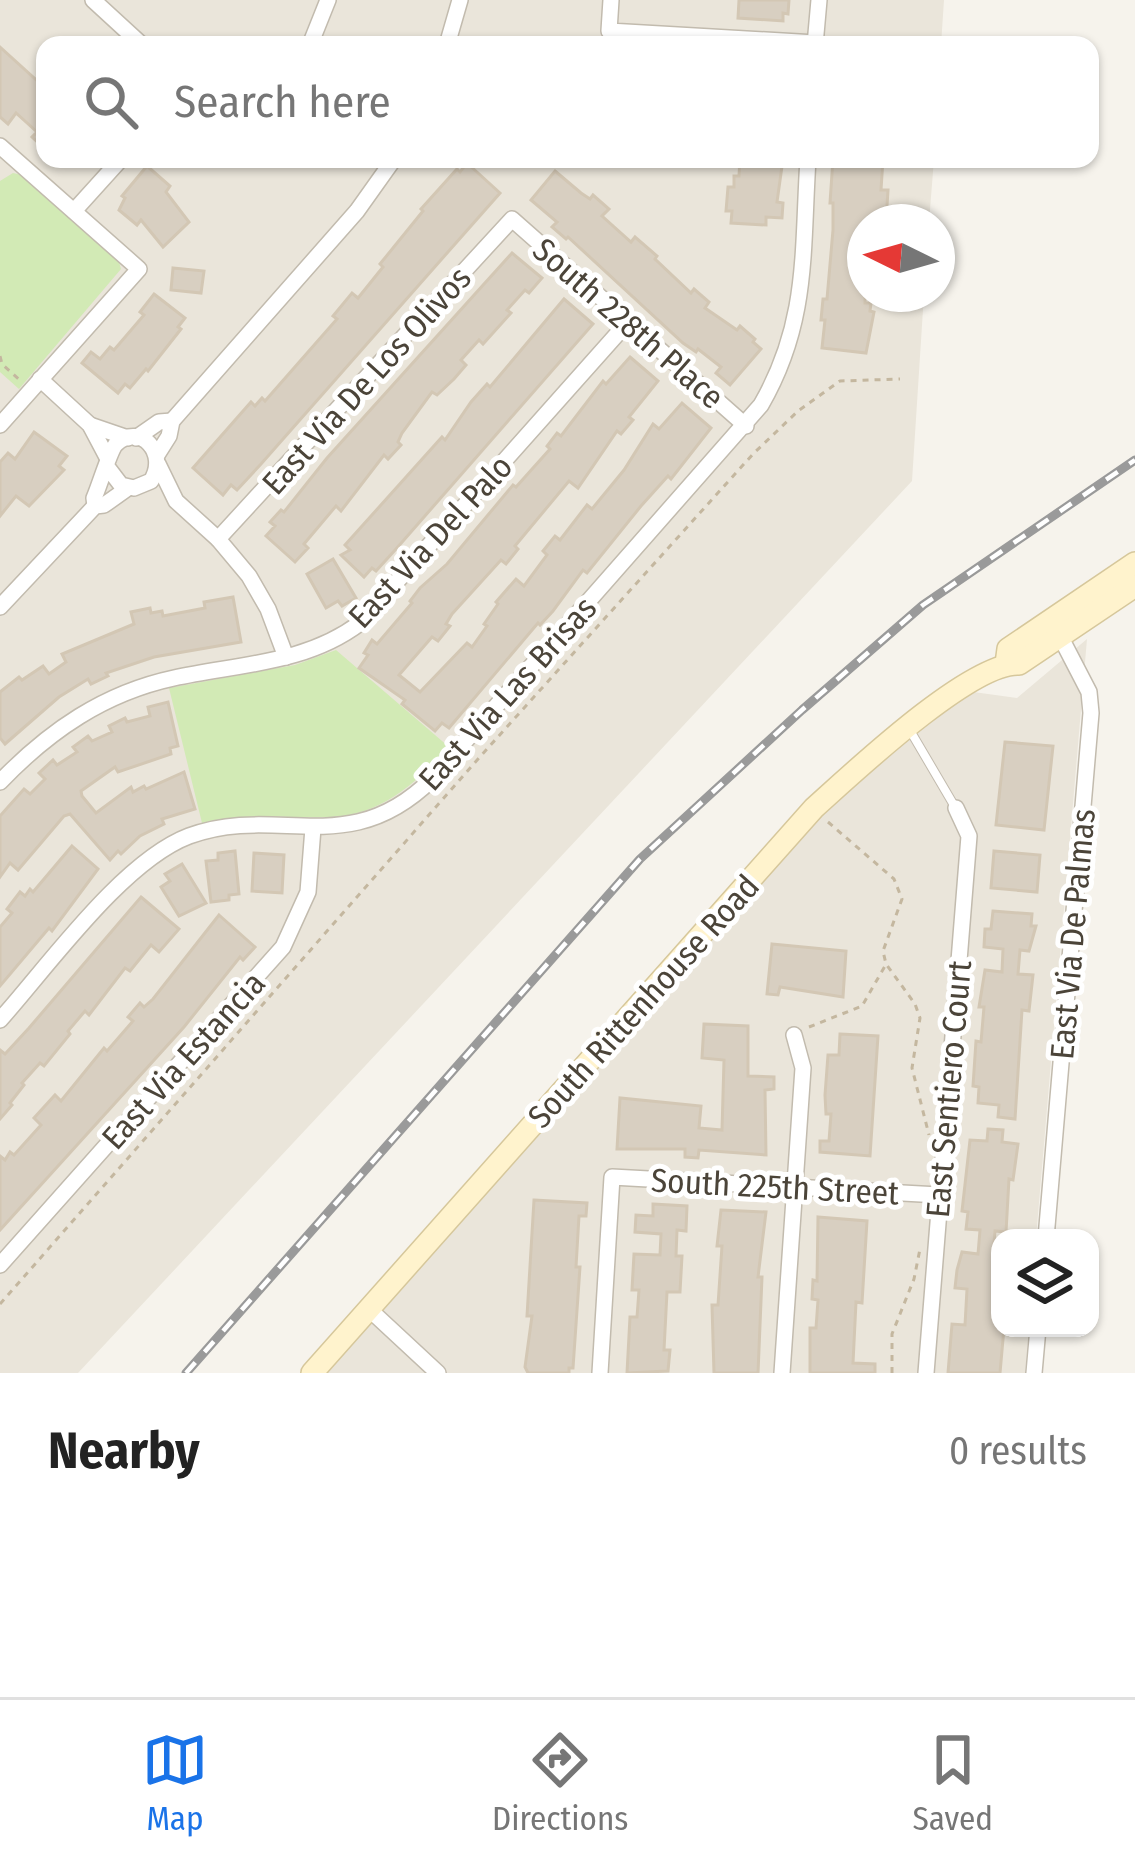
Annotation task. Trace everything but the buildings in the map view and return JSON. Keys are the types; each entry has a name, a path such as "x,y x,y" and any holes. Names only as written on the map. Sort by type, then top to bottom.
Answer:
{"main road":[{"name":"South Rittenhouse Road","path":"1006,664 1009,649 1135,563"},
{"name":"South Rittenhouse Road","path":"312,1373 814,808 959,690 1006,664 1018,664 1135,586"}],"street":[{"path":"314,36 328,0"},
{"path":"450,36 460,0"},
{"path":"611,0 609,32 678,36"},
{"path":"816,36 819,0"},
{"path":"105,4 134,36"},
{"path":"0,172 7,152 139,269 0,424"},
{"path":"74,212 113,168"},
{"path":"0,608 95,506 152,481 172,421 357,212 388,168"},
{"name":"East Via Las Brisas","path":"0,1020 130,873 159,850 214,829 313,828 366,821 419,793 746,426 781,367 798,317 807,168"},
{"name":"South 228th Place","path":"512,219 746,426"},
{"name":"East Via De Los Olivos","path":"218,539 512,219"},
{"name":"East Via Del Palo","path":"0,782 55,731 110,698 155,682 286,658 330,644 360,623 627,322"},
{"path":"35,385 90,424 149,443 176,501 218,539 259,592 286,658"},
{"path":"95,506 115,445 159,422 172,421"},
{"path":"90,424 115,481 176,501"},
{"name":"East Via De Palmas","path":"1047,1229 1091,713 1089,692 1060,636"},
{"name":"East Sentiero Court","path":"926,1373 969,836 956,808"},
{"name":"East Via Estancia","path":"0,1265 283,947 308,892 313,828"},
{"path":"782,1373 803,1069 794,1035"},
{"name":"South 225th Street","path":"600,1373 611,1177 939,1196"},
{"path":"369,1309 438,1373"},
{"path":"1034,1373 1037,1337"}],"lane":[{"path":"908,727 956,808"}],"path":[{"path":"0,356 2,364 35,385"},
{"path":"0,1304 478,759 754,454 798,411 840,381 900,379"},
{"path":"814,808 895,879 902,899 887,934 886,964 920,1018 912,1068 930,1149"},
{"path":"794,1035 862,1006 886,964"},
{"path":"892,1373 892,1334 914,1279 924,1235"}],"shaded area":[{"path":"0,0 944,0 942,36 36,36 36,168 933,168 930,204 847,204 847,312 923,312 912,481 78,1373 0,1373"},
{"path":"1087,639 1037,1229 991,1229 991,1337 1028,1337 1025,1373 316,1373 814,808 959,690 1017,698"}],"green space":[{"path":"13,173 22,175 119,262 121,269 19,389 0,372 0,181"},
{"path":"336,650 449,747 416,780 386,801 359,812 202,823 169,688 295,665"}],"railway":[{"path":"186,1373 640,859 923,605 1135,460"}]}
